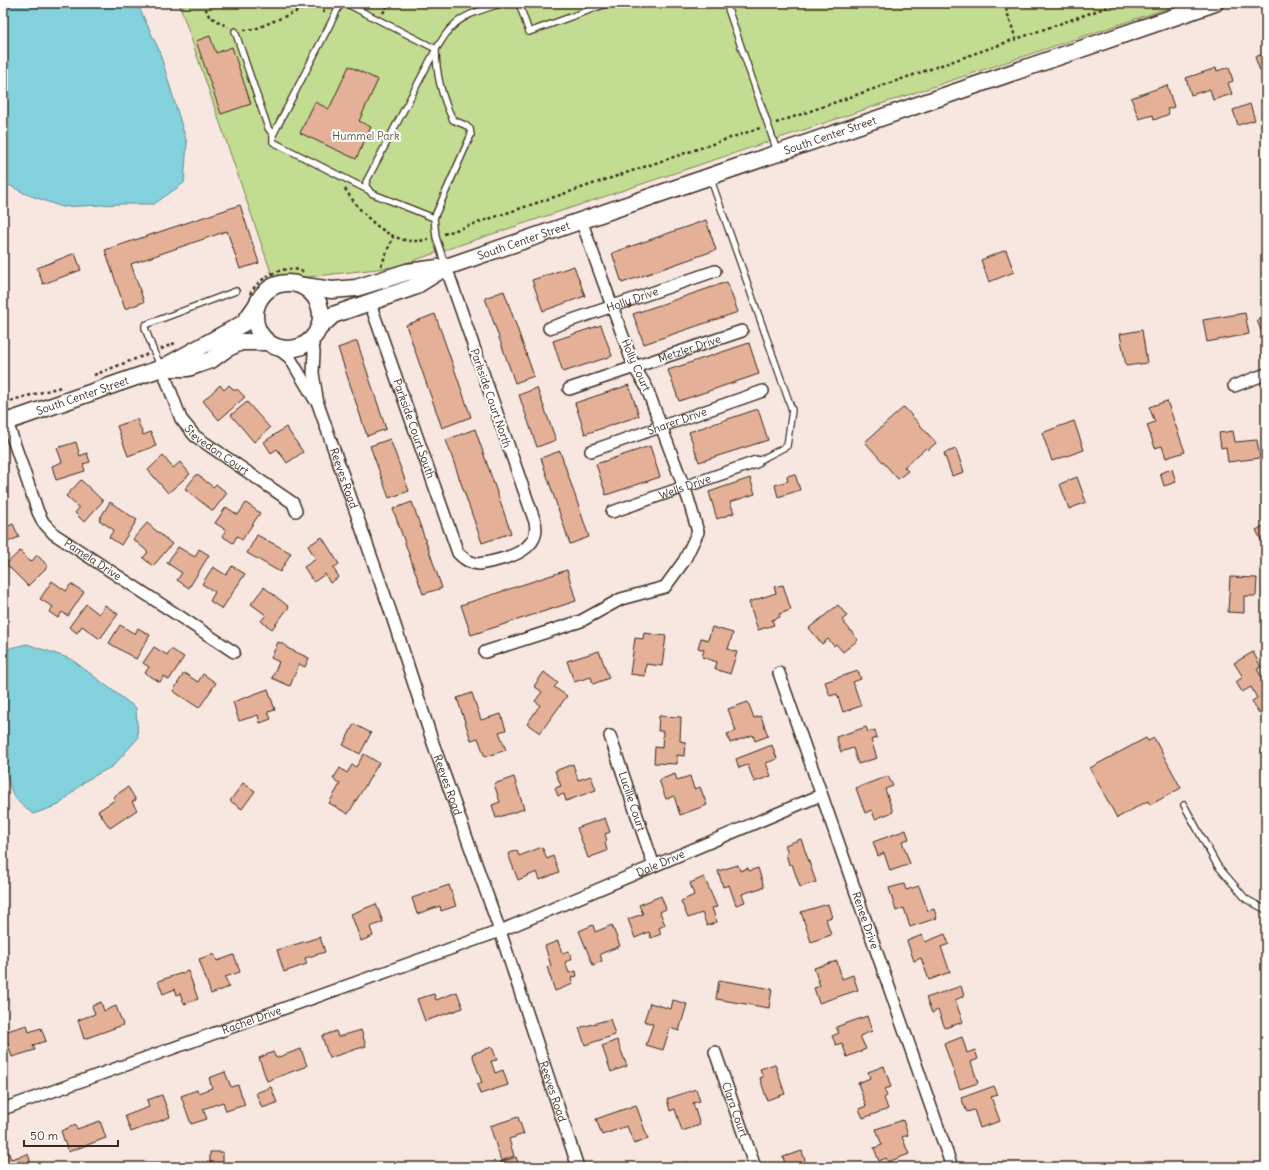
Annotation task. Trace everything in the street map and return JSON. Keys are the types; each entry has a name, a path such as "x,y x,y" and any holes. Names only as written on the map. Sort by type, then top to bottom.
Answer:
{"main road":[{"name":"South Center Street","path":"315,334 333,315 414,287 446,268 581,220 778,154 1215,3"},
{"name":"South Center Street","path":"305,280 332,290 356,288 408,272 446,268"},
{"path":"305,280 318,300 321,310 315,334 304,345 295,348 286,349 272,344 261,334 256,326 253,301 275,285 305,280"},
{"name":"South Center Street","path":"4,420 162,368 244,323 253,301"},
{"name":"South Center Street","path":"162,368 188,368 211,360 226,349 241,342 272,344"}],"street":[{"name":"Holly Court","path":"485,652 581,621 621,600 665,587 684,561 698,532 684,487 646,386 634,367 581,220"},
{"name":"Parkside Court North","path":"446,268 536,528 535,537 532,544 525,550 485,563 471,563 464,560 458,553"},
{"name":"Holly Drive","path":"549,328 716,271"},
{"name":"Parkside Court South","path":"370,303 458,553"},
{"name":"Metzler Drive","path":"569,389 742,331"},
{"name":"Reeves Road","path":"315,334 313,373 318,404 390,610 433,743 500,931 578,1167"},
{"name":"Reeves Road","path":"272,344 290,358 318,404"},
{"name":"Stevedon Court","path":"162,368 181,419 195,436 293,502 296,511"},
{"path":"1234,386 1266,374"},
{"name":"Sharer Drive","path":"591,451 763,391"},
{"name":"Pamela Drive","path":"4,420 38,512 43,522 54,534 234,652"},
{"name":"Wells Drive","path":"612,512 756,462"},
{"name":"Renee Drive","path":"779,673 952,1167"},
{"name":"Lucille Court","path":"610,736 654,866"},
{"name":"Dale Drive","path":"500,931 821,795"},
{"name":"Rachel Drive","path":"3,1109 500,931"},
{"name":"Clara Court","path":"714,1052 755,1167"}],"lane":[{"path":"341,3 273,135 273,142 368,190 371,193 434,218"},
{"path":"345,3 436,49"},
{"path":"368,190 366,182 436,49 451,28 458,21 472,14 502,3"},
{"path":"519,3 529,32 609,3"},
{"path":"726,3 778,154"},
{"path":"235,31 268,128 273,135"},
{"path":"436,49 436,62 445,101 453,120 465,125 470,130 471,135 434,218 436,237 446,268"},
{"path":"710,177 792,410 787,446 756,462"},
{"path":"162,368 145,328 148,322 236,291"},
{"path":"1184,805 1217,865 1246,899 1266,910"}],"path":[{"path":"203,3 209,16 235,31 255,29 312,4 320,4 325,7 321,20"},
{"path":"1004,3 1016,39"},
{"path":"344,187 354,203 393,237 405,242 419,242"},
{"path":"378,270 384,263 393,237"},
{"path":"253,301 259,281 275,272 283,270 300,270 305,280"},
{"path":"91,376 183,341"},
{"path":"3,403 67,385"}],"green space":[{"name":"Hummel Park","path":"179,3 1183,3 394,267 274,281"}],"water":[{"path":"3,3 137,3 159,50 187,143 184,183 154,204 62,207 26,194 3,182"},
{"path":"27,644 71,659 136,708 138,738 113,766 85,781 59,805 33,814 16,799 10,788 3,751 3,655 10,648"}],"building":[{"path":"210,36 216,53 232,47 251,104 221,114 196,41"},
{"path":"1266,53 1266,69 1260,71 1255,57"},
{"path":"349,66 378,80 359,121 371,127 356,159 300,133 315,102 329,109"},
{"path":"1229,67 1233,81 1228,83 1232,94 1213,100 1210,89 1191,95 1186,78 1216,68 1217,71"},
{"path":"1167,85 1174,107 1167,109 1169,114 1154,120 1153,115 1139,119 1131,98"},
{"path":"1250,104 1255,120 1238,125 1233,110"},
{"path":"240,205 259,263 240,269 227,231 131,264 144,302 125,309 105,250"},
{"path":"706,220 716,250 622,283 612,253"},
{"path":"1006,250 1014,272 989,282 981,260"},
{"path":"75,253 81,270 43,284 37,268"},
{"path":"574,266 585,296 543,311 532,280"},
{"path":"727,282 738,312 644,344 633,314"},
{"path":"504,291 534,376 515,383 485,298"},
{"path":"1245,313 1249,334 1207,342 1203,320"},
{"path":"435,314 471,417 442,428 406,325"},
{"path":"1266,317 1266,335 1263,336 1257,320"},
{"path":"601,325 612,356 563,372 553,341"},
{"path":"1142,330 1147,363 1126,366 1120,334"},
{"path":"357,341 386,429 367,436 338,348"},
{"path":"749,343 759,374 679,401 668,370"},
{"path":"220,385 224,390 229,385 235,391 237,389 245,397 219,420 203,401"},
{"path":"629,385 639,416 585,434 575,403"},
{"path":"537,388 556,440 537,447 519,395"},
{"path":"1167,401 1185,452 1166,458 1162,446 1155,448 1147,425 1155,422 1149,407"},
{"path":"247,402 270,428 254,442 231,415"},
{"path":"904,407 936,443 928,450 926,448 904,467 908,471 898,479 865,442"},
{"path":"758,409 768,440 699,462 689,432"},
{"path":"137,419 143,435 151,432 156,446 128,456 117,426"},
{"path":"1074,421 1084,450 1052,461 1042,433"},
{"path":"286,427 303,452 287,463 277,449 271,453 264,442"},
{"path":"475,429 511,533 482,543 446,440"},
{"path":"1233,431 1235,442 1257,440 1260,458 1228,462 1226,447 1221,448 1219,433"},
{"path":"390,439 409,491 389,498 370,446"},
{"path":"76,442 80,456 87,453 90,462 83,464 85,471 56,480 52,466 62,462 57,448"},
{"path":"650,446 660,477 606,495 596,464"},
{"path":"956,449 964,472 952,476 944,453"},
{"path":"560,451 589,537 570,544 541,458"},
{"path":"163,456 173,468 180,462 190,474 168,493 148,470"},
{"path":"1172,469 1176,482 1164,486 1160,473"},
{"path":"197,474 213,487 216,484 227,493 213,511 185,489"},
{"path":"795,474 800,490 778,497 775,485 788,481 787,476"},
{"path":"1077,477 1086,502 1069,509 1060,484"},
{"path":"750,478 755,494 730,502 734,513 717,519 709,492"},
{"path":"81,480 103,501 84,522 75,513 79,508 66,496"},
{"path":"110,502 137,520 121,545 109,537 114,530 99,520"},
{"path":"412,502 442,588 423,594 393,509"},
{"path":"246,503 260,513 242,540 237,536 233,543 222,536 226,530 215,523 226,507 238,515"},
{"path":"147,523 172,544 153,566 143,558 148,552 133,539"},
{"path":"13,524 19,537 3,544 3,527 4,528"},
{"path":"1266,525 1266,545 1264,546 1256,530"},
{"path":"257,535 291,553 280,572 247,553"},
{"path":"322,537 339,564 333,568 339,577 330,583 325,574 314,582 304,567 316,559 308,546"},
{"path":"178,547 195,557 199,549 209,555 189,588 177,580 182,573 167,563"},
{"path":"20,551 31,562 37,555 48,566 28,586 6,564"},
{"path":"232,566 245,574 222,609 210,601 215,592 202,584 213,567 226,575"},
{"path":"567,570 576,601 471,635 461,605"},
{"path":"1230,577 1257,578 1256,596 1244,596 1244,613 1228,612"},
{"path":"52,581 66,591 71,584 84,592 68,616 62,612 58,618 49,612 53,607 40,599"},
{"path":"783,585 791,610 779,614 780,617 772,620 774,625 758,630 749,602 776,593 774,587"},
{"path":"264,587 289,607 272,629 261,621 266,615 251,604"},
{"path":"86,604 99,614 105,605 118,614 100,639 82,626 77,633 69,627"},
{"path":"838,605 847,616 842,620 858,640 843,652 836,644 834,646 828,639 822,644 809,628"},
{"path":"120,625 135,634 138,628 150,635 136,659 109,643"},
{"path":"712,627 733,633 728,649 737,652 730,674 715,669 717,662 702,657 704,650 698,648 701,638 708,640"},
{"path":"644,633 666,636 662,666 646,664 645,676 630,674 635,638 643,639"},
{"path":"278,642 287,646 287,648 309,658 305,667 299,664 290,686 272,678 279,662 271,658"},
{"path":"154,647 167,655 171,649 184,657 169,680 164,676 160,682 145,673 149,667 143,663"},
{"path":"599,651 609,678 593,684 591,677 574,682 567,661"},
{"path":"1253,652 1261,667 1257,669 1266,684 1266,709 1259,713 1252,701 1257,698 1251,687 1242,692 1236,682 1243,677 1234,663"},
{"path":"858,671 861,679 853,682 861,706 843,712 837,694 830,696 825,682"},
{"path":"544,672 558,683 554,687 567,696 540,733 527,724 540,705 535,701 542,692 534,686"},
{"path":"184,673 198,682 203,674 216,683 199,708 173,691"},
{"path":"268,689 275,710 268,712 271,719 260,723 258,715 239,721 233,702"},
{"path":"472,693 481,720 501,714 506,730 499,732 506,750 485,757 478,738 471,740 457,698"},
{"path":"748,702 754,718 761,716 768,736 755,741 753,735 730,743 727,734 736,731 728,709"},
{"path":"659,716 681,717 680,741 685,742 684,756 677,755 677,764 654,763 655,747 662,748 663,731 658,731"},
{"path":"354,724 371,733 360,754 343,745"},
{"path":"866,727 868,732 875,730 877,738 871,740 877,758 858,764 853,748 841,752 836,737"},
{"path":"1146,738 1148,741 1154,738 1181,788 1150,805 1148,801 1117,818 1090,768"},
{"path":"772,745 777,759 766,763 771,776 754,782 748,765 739,768 736,759"},
{"path":"364,754 379,763 348,814 329,803 340,784 333,779 340,768 347,773 352,765 356,767"},
{"path":"573,764 578,780 591,776 596,790 566,801 564,794 558,796 555,788 561,786 555,771"},
{"path":"675,774 677,780 690,776 694,789 700,787 707,805 680,815 674,796 666,799 659,780"},
{"path":"888,776 893,786 885,789 893,812 875,819 872,810 865,813 856,788"},
{"path":"514,777 524,809 496,818 492,805 500,802 494,784"},
{"path":"243,783 255,791 242,809 230,801"},
{"path":"128,787 136,800 132,802 137,810 110,828 98,811 115,800 113,797"},
{"path":"605,818 610,832 605,834 607,851 588,858 577,828"},
{"path":"906,830 909,839 902,841 910,864 890,871 884,853 878,856 873,842"},
{"path":"801,839 816,882 800,887 792,864 789,865 786,854 788,853 785,845"},
{"path":"542,847 547,859 553,856 559,872 540,880 537,872 518,880 508,854 517,850 519,856"},
{"path":"738,865 740,871 748,868 749,871 758,868 764,887 742,894 745,902 736,905 729,885 723,887 718,871"},
{"path":"704,877 717,907 712,908 717,922 707,926 702,913 688,918 681,901 694,895 690,883"},
{"path":"904,884 906,890 919,886 928,911 934,909 937,918 910,927 904,908 896,911 889,888"},
{"path":"449,885 456,906 441,911 440,906 417,914 412,898"},
{"path":"661,896 666,909 660,912 665,925 659,928 661,934 651,938 649,932 635,938 628,919 643,914 639,905"},
{"path":"376,904 383,922 370,927 373,936 361,941 351,914"},
{"path":"828,904 832,917 826,919 831,935 811,942 801,912"},
{"path":"593,925 595,932 612,925 620,946 600,954 602,961 593,965 579,931"},
{"path":"945,934 949,944 941,947 950,972 929,980 921,958 914,961 907,941 922,935 925,942"},
{"path":"320,937 325,952 305,958 307,964 284,972 277,950"},
{"path":"558,941 562,953 569,951 572,959 565,962 569,973 576,971 577,976 571,978 573,984 555,991 547,967 551,966 545,946"},
{"path":"214,954 217,961 234,955 240,972 225,977 229,987 211,994 199,959"},
{"path":"837,961 842,979 853,975 858,990 819,1003 814,988 820,986 814,968"},
{"path":"188,971 198,999 184,1004 180,993 177,995 175,989 163,994 158,981"},
{"path":"719,980 772,989 769,1008 716,999"},
{"path":"961,986 964,996 955,1000 963,1022 945,1028 938,1010 932,1013 926,998"},
{"path":"457,992 463,1008 425,1021 417,999 434,994 436,1000"},
{"path":"673,1000 687,1004 679,1031 670,1028 663,1050 646,1045 653,1024 644,1021 650,1003 671,1009"},
{"path":"101,1002 104,1011 116,1006 123,1025 84,1039 78,1020 95,1014 92,1006"},
{"path":"867,1016 872,1031 860,1036 866,1049 847,1057 842,1043 836,1045 832,1036 839,1033 836,1027"},
{"path":"610,1019 615,1035 585,1045 579,1028"},
{"path":"27,1025 29,1032 41,1028 46,1041 33,1045 35,1050 12,1057 4,1032"},
{"path":"361,1030 366,1046 329,1058 322,1036 336,1031 338,1037"},
{"path":"962,1037 967,1053 975,1050 978,1059 971,1062 978,1083 960,1089 944,1044"},
{"path":"617,1040 627,1066 611,1072 602,1046"},
{"path":"492,1047 497,1060 491,1061 495,1073 503,1070 508,1085 480,1094 477,1085 482,1083 472,1054"},
{"path":"301,1049 307,1066 267,1081 259,1058 273,1052 276,1058"},
{"path":"775,1064 785,1094 767,1100 760,1078 763,1077 760,1069"},
{"path":"884,1066 891,1087 884,1089 887,1096 884,1098 888,1109 863,1118 859,1109 866,1106 858,1083 870,1078 868,1072"},
{"path":"225,1072 231,1087 238,1085 245,1105 226,1111 223,1102 203,1109 207,1119 191,1124 181,1096 197,1090 198,1093 212,1088 209,1078"},
{"path":"994,1086 998,1095 991,1097 1000,1121 980,1128 974,1110 967,1112 961,1098"},
{"path":"271,1087 277,1103 262,1108 256,1093"},
{"path":"696,1089 700,1101 693,1103 700,1125 682,1131 675,1109 670,1111 667,1099"},
{"path":"162,1095 170,1117 131,1132 125,1116 149,1107 147,1100"},
{"path":"636,1105 648,1139 634,1144 627,1126 602,1135 596,1119"},
{"path":"518,1117 524,1134 509,1139 514,1156 501,1161 490,1126"},
{"path":"903,1120 908,1135 902,1137 909,1154 888,1162 886,1158 879,1161 874,1148 882,1145 876,1129"},
{"path":"100,1121 106,1138 68,1152 61,1131 75,1125 77,1129"},
{"path":"8,1151 11,1159 28,1154 32,1167 3,1167 3,1152"},
{"path":"802,1151 807,1167 786,1167 783,1157"},
{"path":"210,1152 223,1152 223,1164 210,1163"},
{"path":"516,1157 520,1167 503,1167 501,1162"},
{"path":"687,1162 688,1167 676,1167 676,1165"}]}
